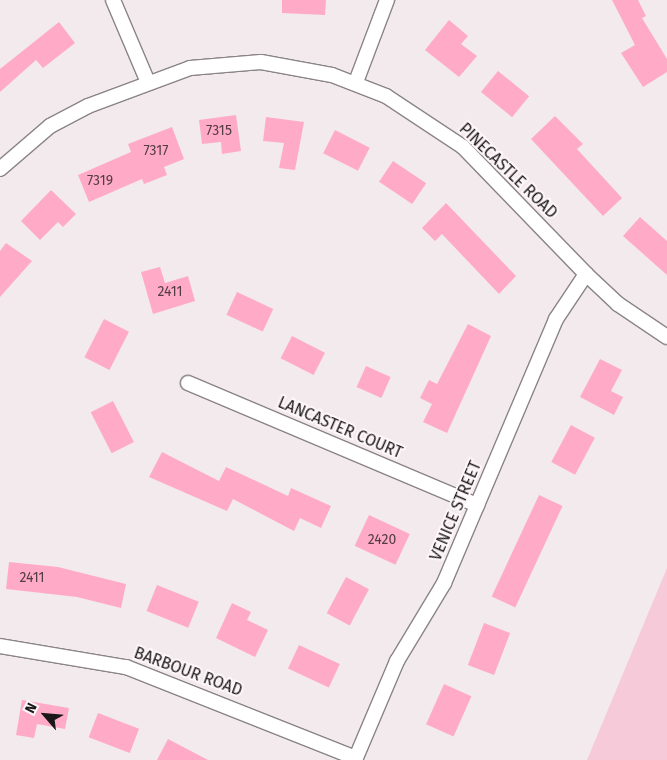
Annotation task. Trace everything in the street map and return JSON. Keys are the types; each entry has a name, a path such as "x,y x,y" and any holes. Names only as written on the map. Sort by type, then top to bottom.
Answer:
{"street":[{"path":"113,0 147,80"},
{"path":"356,82 387,0"},
{"name":"PINECASTLE ROAD","path":"0,169 50,126 147,80 190,68 261,62 297,66 356,82 432,124 463,147 586,274 618,304 667,337"},
{"name":"VENICE STREET","path":"355,759 397,661 444,583 556,319 586,274"},
{"name":"LANCASTER COURT","path":"188,383 477,505"},
{"name":"BARBOUR ROAD","path":"0,646 126,667 355,759"}],"shaded area":[{"path":"667,568 667,760 587,760"}],"building":[{"path":"282,0 326,0 325,15 282,13"},
{"path":"612,0 638,0 646,16 642,18 667,59 667,72 643,87 621,53 635,45"},
{"path":"449,20 468,36 461,44 477,56 459,77 425,50"},
{"path":"59,22 75,43 43,68 36,60 0,92 0,69"},
{"path":"498,71 529,96 512,117 481,92"},
{"path":"236,115 241,151 222,154 221,142 202,144 199,120"},
{"path":"555,116 583,144 577,149 622,198 603,216 531,139"},
{"path":"266,117 304,122 295,170 279,168 284,143 263,141"},
{"path":"172,127 184,159 164,167 167,175 144,184 142,179 89,202 78,175 131,152 128,144"},
{"path":"335,130 370,148 358,171 323,153"},
{"path":"393,161 426,183 412,204 379,182"},
{"path":"51,190 76,214 63,227 58,222 40,240 21,221"},
{"path":"446,203 516,276 499,294 442,234 435,241 422,228"},
{"path":"640,217 667,241 667,275 623,236"},
{"path":"6,243 32,261 0,297 0,251"},
{"path":"160,267 165,283 188,276 195,301 153,314 141,272"},
{"path":"237,292 273,309 263,332 226,315"},
{"path":"104,319 129,332 109,370 84,357"},
{"path":"468,324 491,336 447,433 423,422 432,404 420,398 429,380 437,384"},
{"path":"292,336 325,353 314,375 281,358"},
{"path":"600,359 622,370 611,391 623,397 614,415 580,397"},
{"path":"366,366 391,377 381,398 357,387"},
{"path":"113,401 134,442 112,453 91,412"},
{"path":"571,425 595,438 575,475 551,462"},
{"path":"162,452 219,481 226,467 288,496 291,488 331,506 321,528 300,518 294,531 233,499 227,511 149,477"},
{"path":"539,495 563,506 515,607 492,597"},
{"path":"369,515 410,534 395,565 355,546"},
{"path":"9,562 58,567 126,584 121,608 77,597 6,589"},
{"path":"346,577 369,589 350,625 327,613"},
{"path":"157,585 199,602 188,628 147,611"},
{"path":"232,603 251,612 247,620 268,630 255,657 216,638"},
{"path":"484,623 510,633 494,675 468,665"},
{"path":"299,645 340,664 329,688 288,669"},
{"path":"444,684 471,696 454,736 426,724"},
{"path":"22,700 69,708 65,729 37,724 34,738 16,735"},
{"path":"98,713 139,729 130,753 89,737"},
{"path":"168,739 208,760 157,760"}]}
